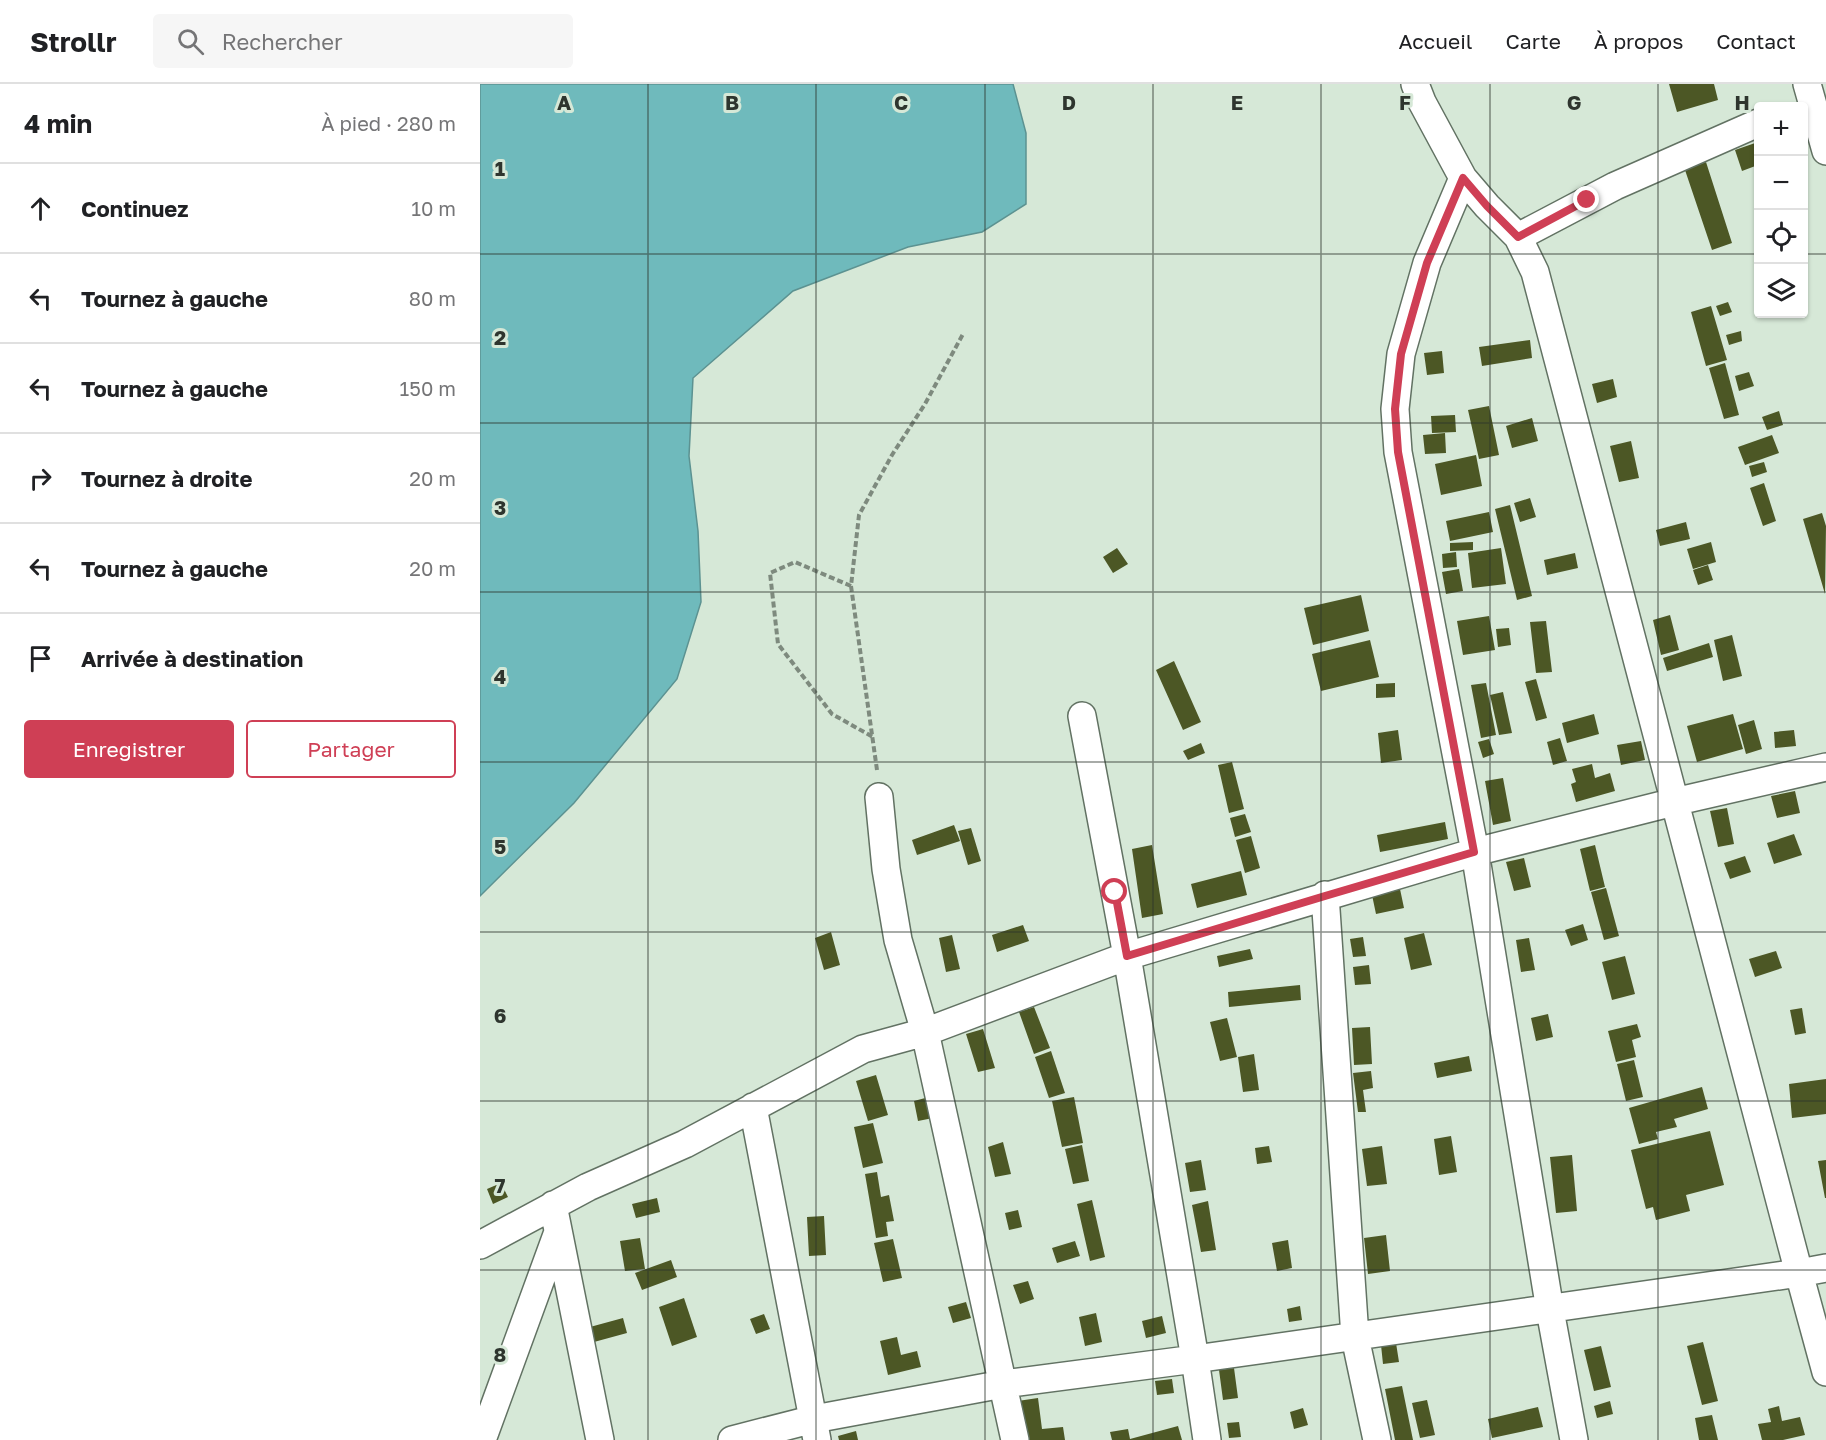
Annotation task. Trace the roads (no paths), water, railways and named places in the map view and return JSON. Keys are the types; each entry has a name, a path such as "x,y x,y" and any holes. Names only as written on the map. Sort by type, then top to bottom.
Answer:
{"street":[{"path":"1415,84 1422,102 1463,178 1518,237 1535,272 1826,1372"},
{"path":"1805,97 1826,151"},
{"path":"1518,237 1615,186 1754,125"},
{"path":"1463,178 1427,263 1401,354 1395,409 1398,452 1474,852 1550,1310 1574,1440"},
{"path":"1082,716 1127,956 1207,1440"},
{"path":"480,1245 553,1205 684,1144 863,1049 925,1032 1127,956 1474,852 1674,801 1826,767"},
{"path":"879,798 886,869 898,940 925,1032 1014,1440"},
{"path":"1325,896 1355,1337 1377,1440"},
{"path":"753,1107 815,1430"},
{"path":"553,1205 600,1440"},
{"path":"482,1440 558,1232"},
{"path":"732,1440 815,1430 1003,1384 1550,1310 1826,1268"}],"water":[{"path":"480,84 1013,84 1026,133 1026,204 982,232 908,247 793,291 693,378 689,456 698,531 701,602 677,679 574,803 480,896"}]}
